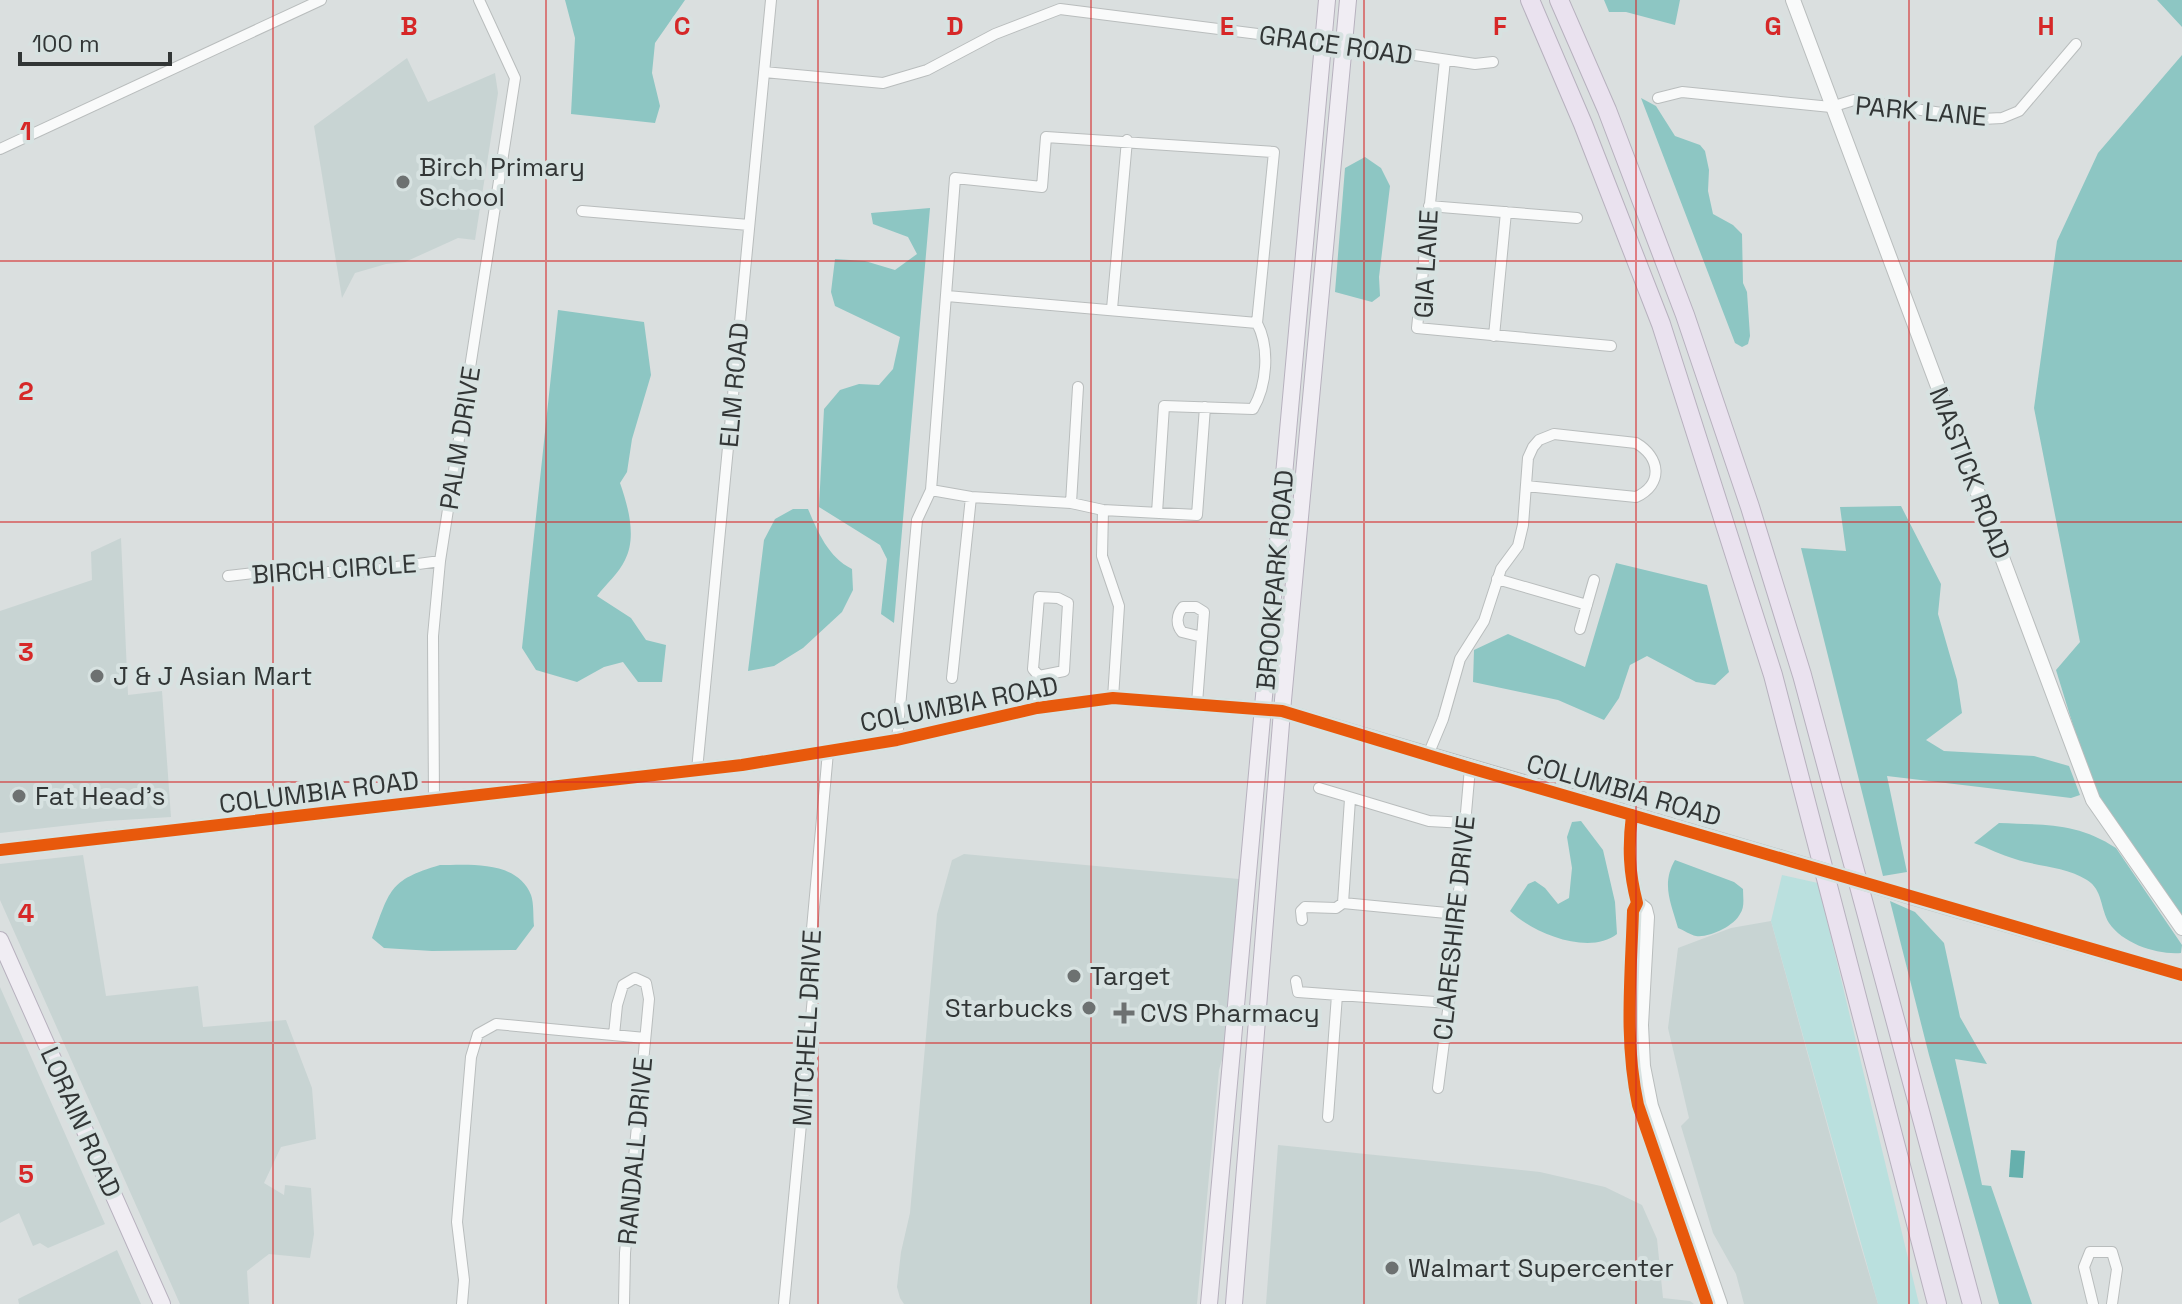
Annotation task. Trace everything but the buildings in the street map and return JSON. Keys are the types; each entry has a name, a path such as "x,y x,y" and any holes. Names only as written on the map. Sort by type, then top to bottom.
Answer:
{"highway":[{"path":"1530,0 1583,124 1661,324 1773,675 1937,1304"},
{"path":"1559,0 1607,110 1685,315 1750,507 1802,675 1972,1304"}],"main road":[{"name":"BROOKPARK ROAD","path":"1209,1304 1327,0"},
{"name":"BROOKPARK ROAD","path":"1234,1304 1282,711 1348,0"},
{"name":"LORAIN ROAD","path":"0,940 162,1304"}],"street":[{"path":"0,149 321,0"},
{"name":"PALM DRIVE","path":"434,800 433,636 440,561 515,78 479,0"},
{"name":"ELM ROAD","path":"697,770 771,0"},
{"name":"MASTICK ROAD","path":"1793,0 2093,800 2182,928"},
{"name":"GRACE ROAD","path":"764,72 883,83 927,70 1060,4 1445,60 1475,64 1493,62"},
{"name":"PARK LANE","path":"1831,107 1854,100 1982,119 2002,118 2019,111 2076,44"},
{"name":"GIA LANE","path":"1445,60 1417,328 1611,346"},
{"path":"1658,98 1682,92 1831,107"},
{"path":"897,740 917,520 931,490 955,178 1042,187 1046,137 1274,152 1257,323 1266,342 1260,398 1253,409 1164,406 1157,513"},
{"path":"1112,309 1127,140"},
{"path":"1429,206 1577,218"},
{"path":"582,211 749,225"},
{"path":"1494,336 1506,212"},
{"path":"947,296 1257,323"},
{"path":"1071,503 1078,387"},
{"path":"931,490 971,497 1071,503 1103,510 1197,515 1205,407"},
{"path":"1428,755 1443,719 1460,659 1484,621 1497,579 1521,536 1528,458 1539,440 1554,434 1636,443 1648,450 1656,470 1650,487 1636,497 1526,486"},
{"path":"952,678 971,497"},
{"path":"1103,510 1102,556 1119,606 1113,698"},
{"name":"BIRCH CIRCLE","path":"228,576 263,572 360,572 440,561"},
{"path":"1497,579 1587,605"},
{"path":"1580,629 1594,580"},
{"path":"1037,708 1039,676 1033,669 1039,597 1058,598 1068,603 1069,614 1064,671 1039,676"},
{"path":"1197,703 1202,637"},
{"name":"COLUMBIA ROAD","path":"0,850 697,770 828,752 897,740 1037,708 1113,698 1282,711 2182,975"},
{"name":"MITCHELL DRIVE","path":"784,1304 812,1012 811,940 828,752"},
{"name":"CLARESHIRE DRIVE","path":"1438,1088 1449,1003 1470,768"},
{"path":"1319,788 1429,821 1465,823"},
{"path":"1343,903 1350,799"},
{"path":"1632,815 1629,871 1637,903 1645,909 1647,917 1641,1025 1646,1085 1720,1304"},
{"path":"1302,920 1301,911 1305,907 1336,908 1343,903 1457,914"},
{"path":"1637,903 1633,911 1628,1008 1632,1075 1646,1129 1707,1304"},
{"name":"RANDALL DRIVE","path":"614,1035 623,985 635,978 646,983 649,999 625,1253 624,1304"},
{"path":"1296,981 1298,992 1449,1003"},
{"path":"1328,1117 1337,995"},
{"path":"462,1304 464,1280 457,1222 471,1057 478,1034 496,1024 645,1038"},
{"path":"2093,1304 2084,1267 2090,1252 2112,1252 2117,1269 2112,1304"}],"shaded area":[{"path":"565,0 685,0 655,43 652,73 660,106 655,123 571,114 575,38"},
{"path":"1604,0 1680,0 1675,25 1626,12 1609,12"},
{"path":"2157,0 2182,0 2182,27"},
{"path":"2182,55 2182,915 2096,800 2056,670 2080,642 2034,408 2057,241 2098,153"},
{"name":"Birch Primary School","path":"407,58 428,102 495,73 498,93 475,240 458,238 405,262 355,273 342,298 314,126"},
{"path":"1641,98 1656,106 1675,136 1700,145 1705,151 1713,214 1742,234 1743,283 1747,292 1750,336 1748,344 1742,347 1735,343"},
{"path":"1365,157 1381,168 1390,186 1379,277 1380,296 1372,302 1335,292 1345,168"},
{"path":"930,208 894,623 881,614 887,559 880,545 819,507 824,409 840,390 859,384 879,385 893,369 900,337 835,306 831,292 835,259 865,261 895,270 917,254 908,237 873,224 871,213"},
{"path":"558,310 644,322 651,375 632,439 627,472 620,483 631,532 629,551 616,574 597,596 631,618 646,640 666,645 662,682 638,682 623,662 604,667 577,682 536,670 522,648"},
{"path":"1901,506 1941,584 1938,614 1957,680 1962,713 1926,740 1944,751 2034,756 2069,766 2080,795 2071,798 1887,776 1907,872 1883,876 1801,548 1846,551 1840,507"},
{"path":"793,509 808,509 830,551 852,569 853,590 842,612 803,648 774,666 748,671 764,540 775,519"},
{"path":"121,538 128,695 162,691 171,817 0,833 0,611 92,580 91,552"},
{"path":"1616,563 1707,585 1729,672 1715,685 1696,682 1647,656 1630,665 1619,698 1604,720 1558,700 1473,682 1474,650 1508,634 1585,667"},
{"path":"1581,821 1603,850 1615,902 1617,934 1592,943 1547,934 1510,911 1528,884 1535,881 1558,904 1569,898 1572,868 1567,837 1572,822"},
{"path":"1999,823 2073,829 2116,848 2182,945 2181,953 2152,950 2123,937 2109,923 2096,889 2079,875 2015,859 1974,843"},
{"path":"964,854 1239,879 1226,1045 1219,1070 1197,1304 904,1304 900,1298 897,1287 910,1213 937,914 952,860"},
{"path":"83,855 106,996 198,986 203,1027 286,1020 312,1088 316,1139 281,1147 264,1183 284,1195 285,1185 311,1188 314,1234 310,1258 269,1254 247,1271 249,1304 180,1304 0,900 0,864"},
{"path":"1675,860 1734,882 1743,889 1743,908 1732,923 1701,936 1678,928 1668,885"},
{"path":"440,865 492,867 504,870 524,884 532,898 534,926 516,950 384,948 372,938 388,898 400,882"},
{"path":"1782,875 1818,883 1919,1304 1878,1304 1771,921"},
{"path":"1890,901 1915,912 1944,943 1960,1017 1987,1064 1955,1059 1982,1185 1991,1186 2032,1304 1999,1304 1929,1055"},
{"path":"1771,921 1878,1304 1744,1304 1736,1274 1713,1233 1681,1126 1689,1118 1668,1028 1678,948 1731,928"},
{"path":"0,987 105,1224 48,1248 40,1243 33,1246 19,1213 0,1223"},
{"path":"1278,1145 1540,1172 1605,1187 1642,1205 1657,1239 1663,1298 1694,1304 1266,1304"},
{"path":"2011,1150 2025,1151 2023,1178 2009,1177"},
{"path":"117,1250 141,1304 19,1304 18,1299"}],"cycle path":[{"path":"0,850 742,765 897,740 1037,708 1113,698 1282,711 2182,975"},
{"path":"1632,815 1630,859 1637,903 1633,911 1630,1008 1634,1081 1638,1105 1707,1304"}],"place":[{"name":"Birch Primary School","path":"403,182"},
{"name":"J & J Asian Mart","path":"97,676"},
{"name":"Fat Head's","path":"19,796"},
{"name":"Target","path":"1074,976"},
{"name":"Starbucks","path":"1089,1008"},
{"name":"CVS Pharmacy","path":"1124,1013"},
{"name":"Walmart Supercenter","path":"1392,1268"}]}
